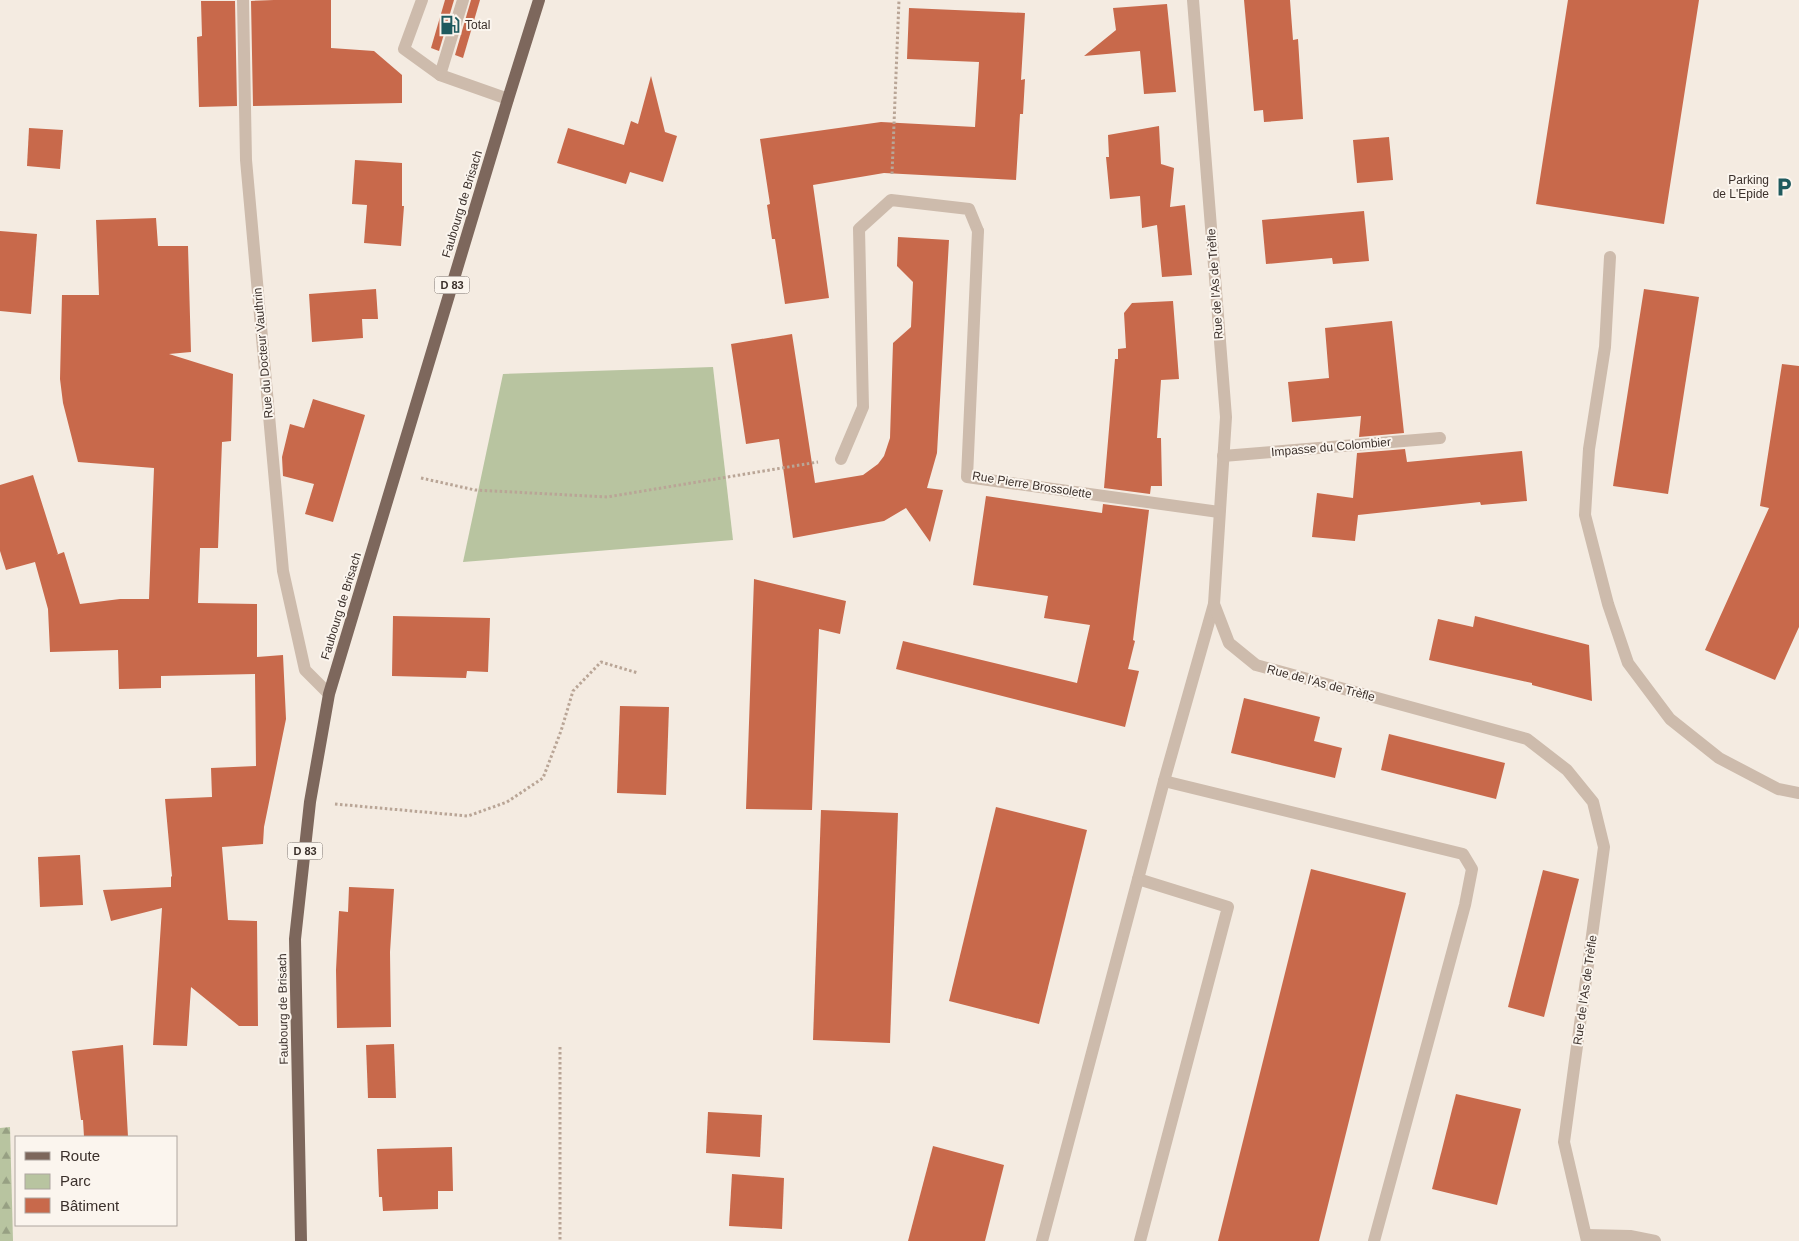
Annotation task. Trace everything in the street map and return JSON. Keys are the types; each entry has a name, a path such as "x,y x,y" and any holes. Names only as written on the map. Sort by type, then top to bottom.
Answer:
{"main road":[{"name":"Faubourg de Brisach","path":"302,1241 295,939 310,802 329,694 508,99 540,0"}],"street":[{"name":"Rue du Docteur Vauthrin","path":"243,0 246,160 283,571 304,670 329,694"},
{"path":"422,0 404,49 440,75 508,99"},
{"path":"440,75 463,0"},
{"name":"Rue de l'As de Trèfle","path":"1193,0 1226,417 1214,604 1229,643 1256,665 1526,739 1567,770 1593,802 1604,847 1564,1142 1586,1238"},
{"path":"841,458 863,407 859,229 891,200"},
{"name":"Rue Pierre Brossolette","path":"891,200 969,209 978,231 967,477 1219,512"},
{"path":"1610,257 1605,347 1588,449 1585,515 1608,604 1628,663 1670,719 1719,758 1778,789 1799,793"},
{"name":"Impasse du Colombier","path":"1223,456 1440,438"},
{"path":"1042,1241 1164,781 1214,604"},
{"path":"1164,781 1463,854 1472,869 1465,905 1374,1241"},
{"path":"1138,879 1228,907 1140,1241"},
{"path":"1586,1238 1630,1236 1655,1241"}],"path":[{"path":"891,200 899,0"},
{"path":"396,472 475,490 607,497 841,458"},
{"path":"310,802 468,816 507,802 543,778 561,731 573,690 601,662 638,673"},
{"path":"560,1047 560,1241"}],"green space":[{"path":"713,367 733,540 463,562 503,374"},
{"path":"10,1127 13,1241 0,1241 0,1128"}],"building":[{"path":"331,0 331,48 374,51 402,75 402,103 253,106 251,1"},
{"path":"445,0 454,0 439,51 431,48"},
{"path":"471,0 480,0 463,58 455,55"},
{"path":"1244,0 1290,0 1293,40 1298,39 1303,119 1264,122 1263,110 1254,111"},
{"path":"1568,0 1699,0 1664,224 1536,204"},
{"path":"201,1 235,1 237,106 199,107 197,37 202,36"},
{"path":"1167,4 1176,92 1144,94 1140,51 1084,56 1116,30 1113,8"},
{"path":"909,8 1025,13 1021,80 1025,79 1023,114 1020,114 1016,180 884,173 813,185 829,298 785,304 775,239 772,239 767,205 770,204 760,139 881,122 975,127 979,62 907,59"},
{"path":"651,76 665,132 677,136 663,182 630,172 626,184 557,163 568,128 624,145 631,121 638,124"},
{"path":"1159,126 1161,164 1174,168 1170,207 1185,205 1192,275 1162,277 1157,225 1142,228 1140,196 1110,199 1106,157 1109,157 1108,135"},
{"path":"29,128 63,130 60,169 27,166"},
{"path":"1389,137 1393,180 1357,183 1353,140"},
{"path":"355,160 402,163 402,206 404,206 401,246 364,243 367,205 352,204"},
{"path":"1364,211 1369,261 1333,264 1332,258 1266,264 1262,220"},
{"path":"156,218 158,246 188,246 191,352 169,354 233,374 231,441 222,442 218,548 200,548 198,603 257,604 257,657 283,655 286,719 264,827 263,844 222,847 228,920 257,921 258,1026 239,1026 191,987 187,1046 153,1045 162,908 111,921 103,890 171,887 172,876 165,799 212,797 211,768 256,766 255,674 161,676 161,688 119,689 118,650 50,652 48,609 35,562 6,570 0,551 0,485 33,475 58,554 56,555 64,552 80,604 120,599 149,599 154,468 78,462 63,403 60,379 62,295 99,295 96,220"},
{"path":"0,231 37,234 31,314 0,311"},
{"path":"898,237 949,240 937,453 927,488 943,490 930,542 906,508 884,521 793,538 779,439 746,444 731,344 792,334 815,483 863,475 878,464 884,456 890,438 893,343 911,327 913,282 897,266"},
{"path":"376,289 378,319 362,319 363,338 312,342 309,294"},
{"path":"1644,289 1699,297 1668,494 1613,486"},
{"path":"1173,301 1179,379 1161,380 1157,438 1161,438 1162,486 1151,486 1150,494 1104,488 1115,359 1118,359 1118,349 1126,348 1124,313 1132,303"},
{"path":"1392,321 1404,433 1359,437 1361,416 1292,422 1288,382 1329,378 1325,328"},
{"path":"1782,364 1799,366 1799,627 1775,680 1705,650 1769,508 1760,506"},
{"path":"313,399 365,415 333,522 305,514 314,484 283,476 282,457 290,424 304,428"},
{"path":"1405,449 1407,462 1522,451 1527,501 1481,505 1480,502 1358,515 1355,541 1312,537 1317,493 1353,498 1357,453"},
{"path":"986,496 1102,513 1103,504 1149,510 1133,640 1135,641 1128,669 1139,671 1125,727 896,669 903,641 1077,683 1090,625 1044,618 1048,596 973,585"},
{"path":"754,579 846,601 840,634 819,629 812,810 746,809"},
{"path":"393,616 490,618 488,672 467,671 466,678 392,676"},
{"path":"1475,616 1589,645 1592,701 1532,685 1532,683 1429,660 1438,619 1473,627"},
{"path":"1244,698 1320,717 1314,741 1342,748 1335,778 1231,753"},
{"path":"620,706 669,707 666,795 617,793"},
{"path":"1389,734 1505,763 1496,799 1381,770"},
{"path":"996,807 1087,830 1039,1024 949,1001"},
{"path":"821,810 898,813 890,1043 813,1040"},
{"path":"80,855 83,905 40,907 38,857"},
{"path":"1311,869 1406,893 1319,1241 1218,1241"},
{"path":"1543,870 1579,879 1544,1017 1508,1007"},
{"path":"349,887 394,889 390,952 391,1027 337,1028 336,970 339,911 348,912"},
{"path":"394,1044 396,1098 368,1098 366,1045"},
{"path":"123,1045 128,1136 84,1136 72,1051"},
{"path":"1456,1094 1521,1109 1497,1205 1432,1189"},
{"path":"708,1112 762,1115 760,1157 706,1153"},
{"path":"933,1146 1004,1165 985,1241 908,1241"},
{"path":"452,1147 453,1191 438,1191 438,1209 383,1211 382,1197 379,1197 377,1149"},
{"path":"732,1174 784,1178 782,1229 729,1226"}],"place":[{"name":"Total","path":"450,25"},
{"name":"Parking de L'Epide","path":"1784,187"}]}
